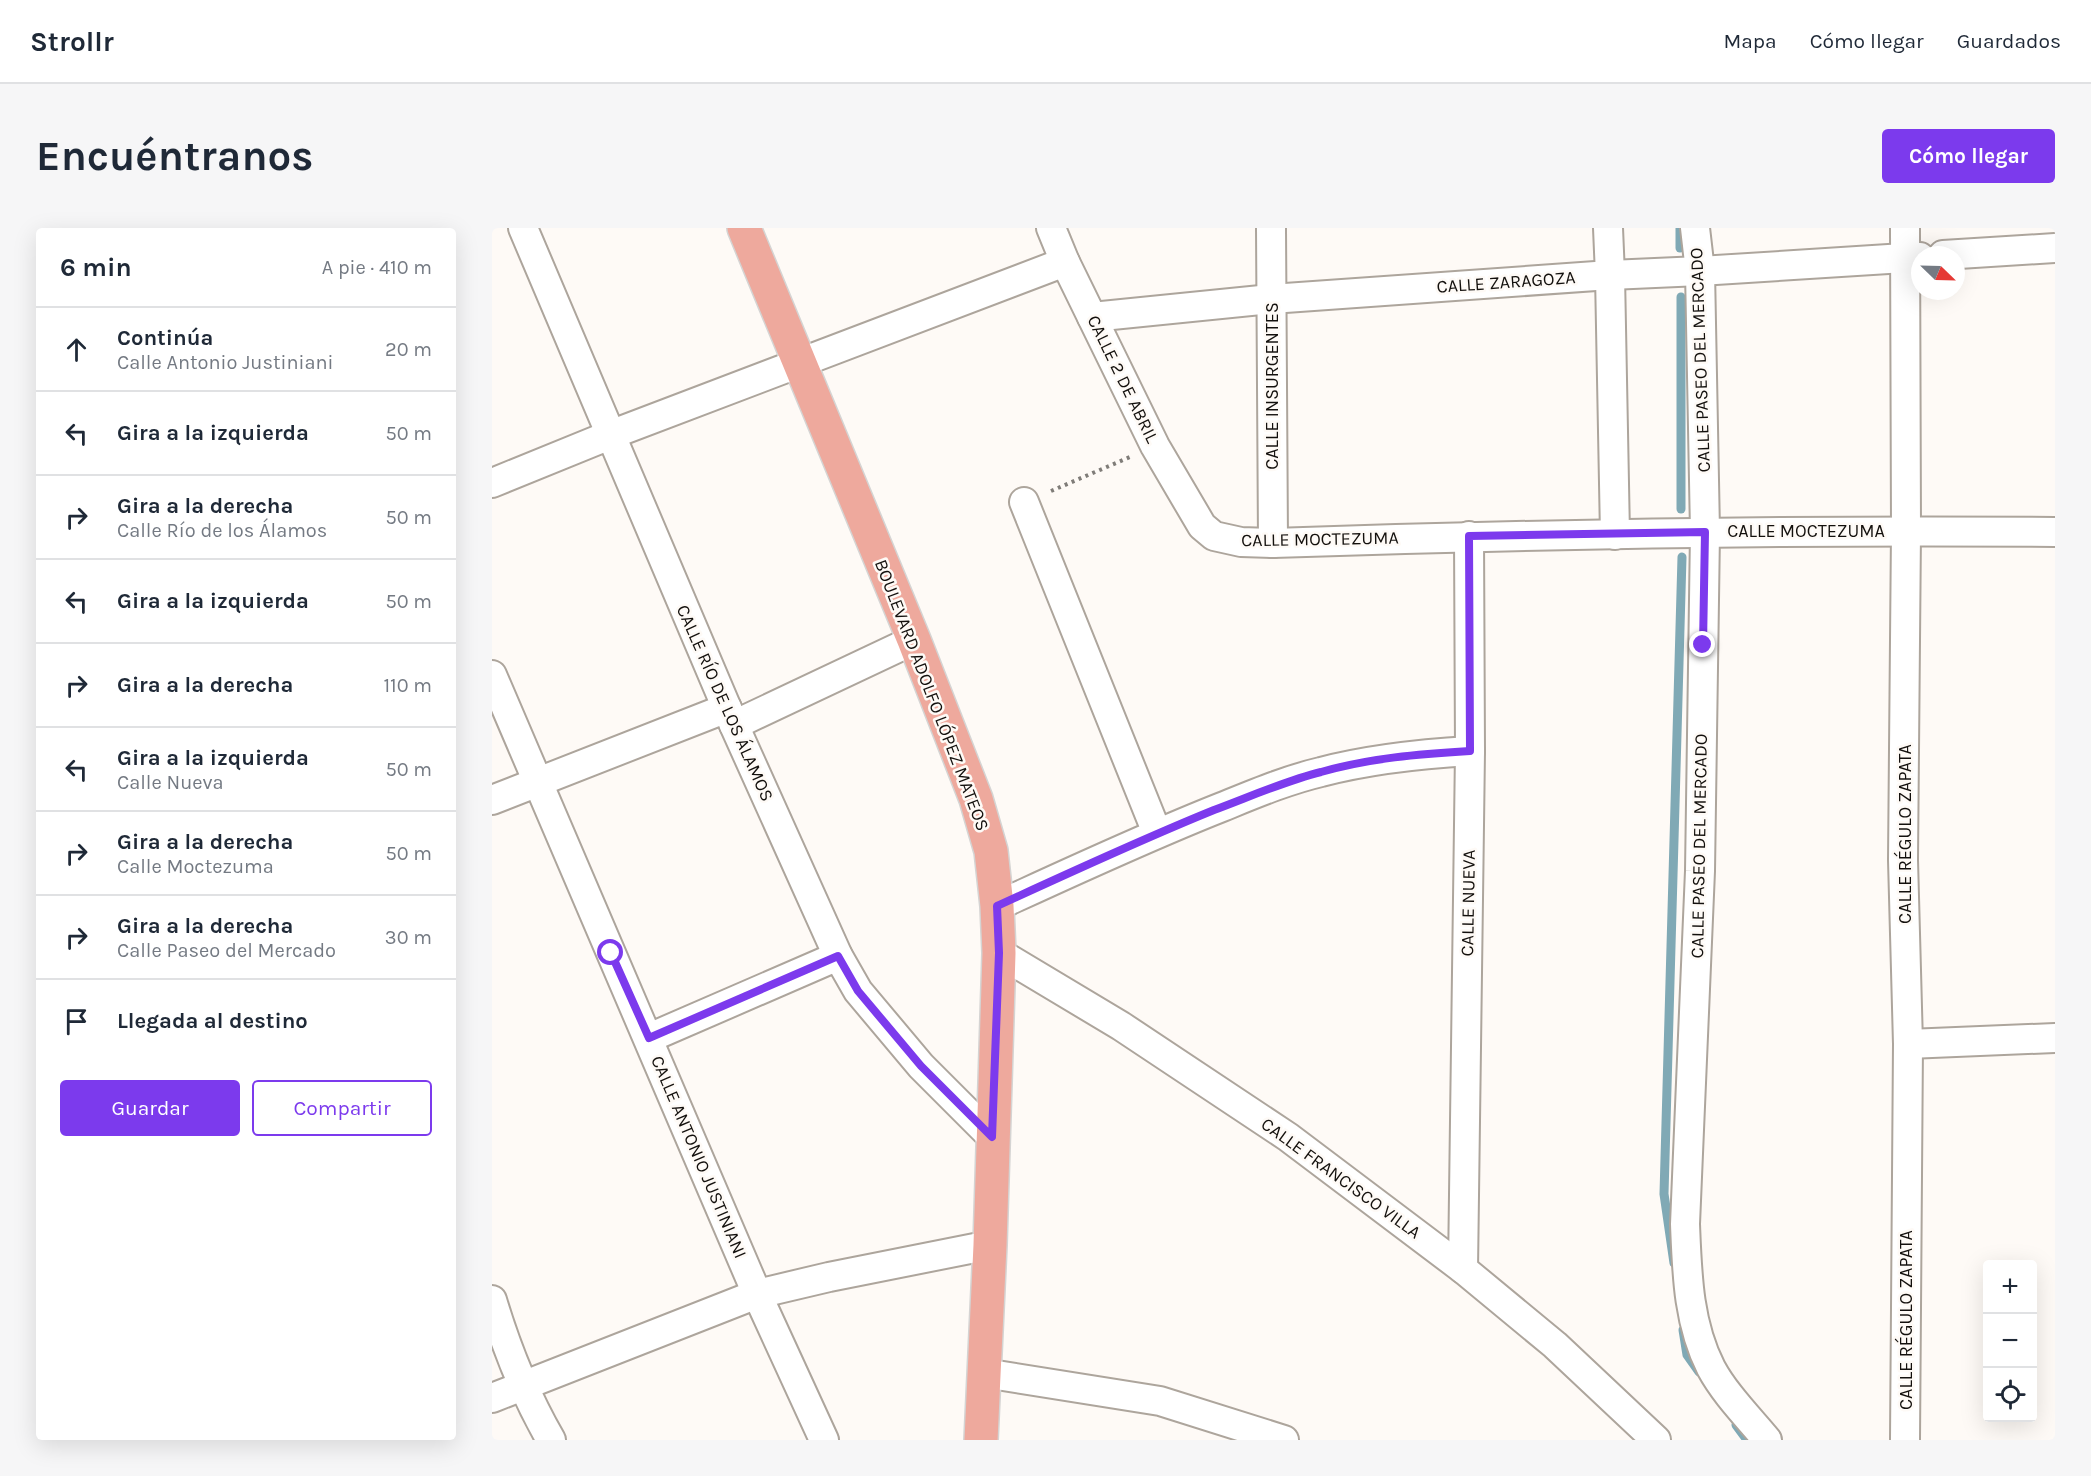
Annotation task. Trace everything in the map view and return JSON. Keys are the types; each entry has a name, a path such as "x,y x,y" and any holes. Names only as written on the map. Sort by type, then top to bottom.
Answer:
{"main road":[{"name":"BOULEVARD ADOLFO LÓPEZ MATEOS","path":"744,228 914,640 976,799 991,851 999,953 981,1440"}],"street":[{"name":"CALLE RÍO DE LOS ÁLAMOS","path":"523,228 731,717 838,956 858,991 914,1058 992,1137"},
{"name":"CALLE 2 DE ABRIL","path":"1051,228 1065,262 1155,446 1202,526"},
{"name":"CALLE INSURGENTES","path":"1271,228 1273,543"},
{"path":"1608,228 1615,535"},
{"name":"CALLE PASEO DEL MERCADO","path":"1695,228 1700,271 1705,532 1700,859 1686,1224 1687,1281 1694,1323 1710,1367 1724,1388 1767,1440"},
{"name":"CALLE RÉGULO ZAPATA","path":"1905,228 1911,250"},
{"path":"1965,254 2055,248"},
{"name":"CALLE ZARAGOZA","path":"1092,317 1271,299 1610,275 1911,257"},
{"path":"492,483 610,435 1065,262"},
{"name":"CALLE RÉGULO ZAPATA","path":"1905,1440 1908,1044 1903,860 1906,531 1912,300"},
{"path":"1024,502 1157,833"},
{"name":"CALLE MOCTEZUMA","path":"1202,526 1214,536 1241,542 1273,543 1469,536 1705,532 2055,532"},
{"name":"CALLE NUEVA","path":"1463,1269 1470,751 1469,536"},
{"path":"492,800 731,717 914,640"},
{"name":"CALLE ANTONIO JUSTINIANI","path":"492,675 757,1294 824,1440"},
{"path":"997,906 1157,833 1247,797 1319,772 1370,760 1470,751"},
{"name":"CALLE FRANCISCO VILLA","path":"999,953 1121,1026 1288,1137 1463,1269 1555,1345 1656,1440"},
{"path":"649,1038 838,956"},
{"path":"1908,1044 2055,1038"},
{"path":"492,1398 757,1294 829,1277 990,1245"},
{"path":"492,1300 507,1350 522,1385 551,1440"},
{"path":"984,1373 1160,1401 1284,1440"}],"path":[{"path":"1024,502 1155,446"}],"waterway":[{"path":"1680,228 1680,248"},
{"path":"1681,297 1681,509"},
{"path":"1674,1263 1664,1194 1682,557"},
{"path":"1683,1330 1687,1355 1699,1372"},
{"path":"1736,1425 1747,1440"}],"route":[{"path":"611,953 649,1038 838,956 858,991 921,1066 992,1137 999,953 997,906 1157,833 1247,797 1319,772 1370,760 1470,751 1469,536 1705,532 1703,645"}]}
